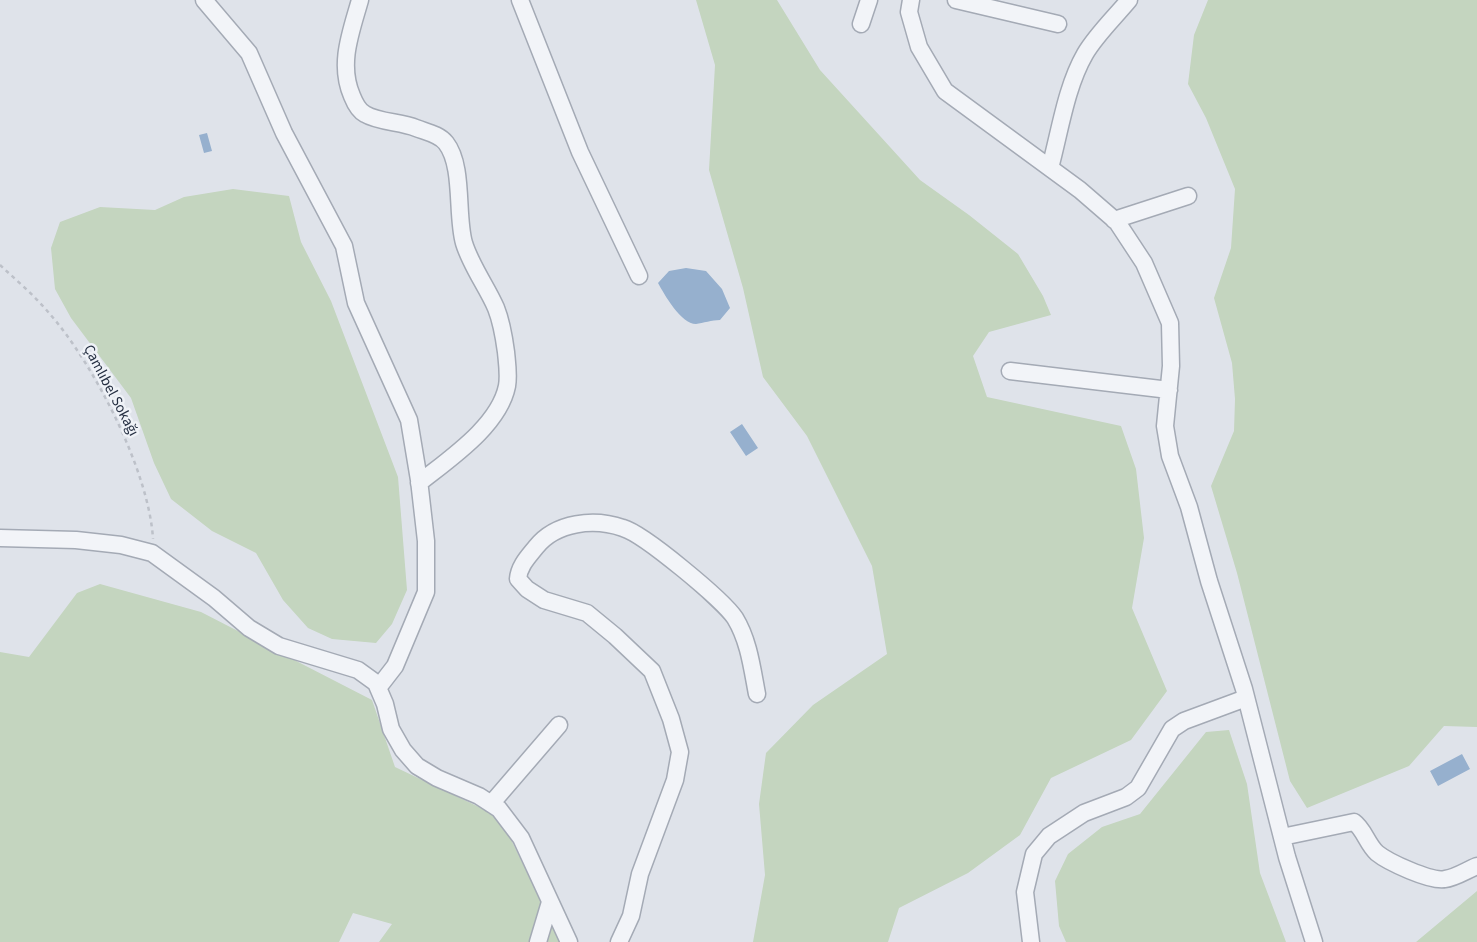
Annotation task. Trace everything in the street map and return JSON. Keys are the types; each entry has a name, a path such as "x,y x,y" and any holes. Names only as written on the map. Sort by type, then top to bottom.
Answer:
{"street":[{"path":"204,0 249,53 284,133 344,246 356,303 409,420 426,541 426,592 396,666 378,688"},
{"path":"360,0 345,56 346,75 354,102 364,114 409,125 440,137 447,144 453,158 464,243 496,309 504,331 507,384 504,396 488,422 477,434 419,483"},
{"path":"520,0 580,152 639,276"},
{"path":"861,24 869,0"},
{"path":"911,0 909,12 919,47 945,91 1080,190 1114,220 1144,262 1170,323 1171,366 1165,426 1170,456 1189,506 1209,581 1246,698 1282,837 1314,942"},
{"path":"956,0 1058,24"},
{"path":"1050,168 1068,98 1086,53 1129,0"},
{"path":"1114,220 1188,196"},
{"path":"1010,371 1169,390"},
{"path":"619,942 631,916 640,874 675,780 680,752 678,744 671,719 652,671 615,636 587,614 544,600 527,590 518,579 518,570 541,541 556,530 572,524 625,528 691,574 734,617 745,638 757,694"},
{"path":"0,538 76,540 121,545 152,553 214,598 250,628 279,646 358,670 376,683 385,704 391,729 403,750 417,766 500,809 521,838 569,942"},
{"path":"1031,942 1025,892 1028,872 1034,854 1049,836 1084,813 1126,797 1138,788 1172,729 1184,721 1246,698"},
{"path":"491,804 559,725"},
{"path":"1282,837 1354,822 1359,826 1364,837 1376,852 1391,863 1435,879 1445,879 1477,866"},
{"path":"538,942 550,902"}],"path":[{"name":"Çamlıbel Sokağı","path":"0,264 50,313 102,394 144,487 152,526 152,553"}],"green space":[{"path":"696,0 777,0 820,70 920,180 969,215 1018,254 1043,296 1051,315 989,332 973,356 987,397 1121,426 1136,469 1144,538 1132,608 1167,691 1131,740 1051,778 1020,835 968,873 899,908 888,942 753,942 765,875 759,804 766,753 813,705 887,654 872,566 807,436 763,377 743,288 709,170 715,65"},
{"path":"1208,0 1477,0 1477,727 1444,726 1409,766 1307,808 1290,781 1237,573 1211,486 1234,431 1235,399 1232,363 1214,298 1231,248 1235,189 1206,118 1188,84 1194,35"},
{"path":"233,189 289,196 301,242 331,301 398,477 407,590 392,624 376,643 332,639 308,628 283,600 256,553 212,531 171,499 154,463 131,398 71,318 55,289 51,248 60,222 100,207 155,210 184,197"},
{"path":"100,584 201,612 372,700 395,767 500,817 561,942 379,942 392,924 353,913 339,942 0,942 0,652 29,657 77,593"},
{"path":"1229,730 1247,784 1260,873 1286,942 1066,942 1059,926 1055,881 1068,854 1102,827 1140,814 1206,732"},
{"path":"1477,891 1477,942 1416,942"}],"water":[{"path":"207,133 212,151 204,153 199,135"},
{"path":"686,268 706,271 722,289 730,308 720,320 696,324 690,323 679,314 669,301 658,283 669,271"},
{"path":"742,424 758,448 746,456 730,432"},
{"path":"1462,754 1470,769 1438,786 1430,771"}]}
